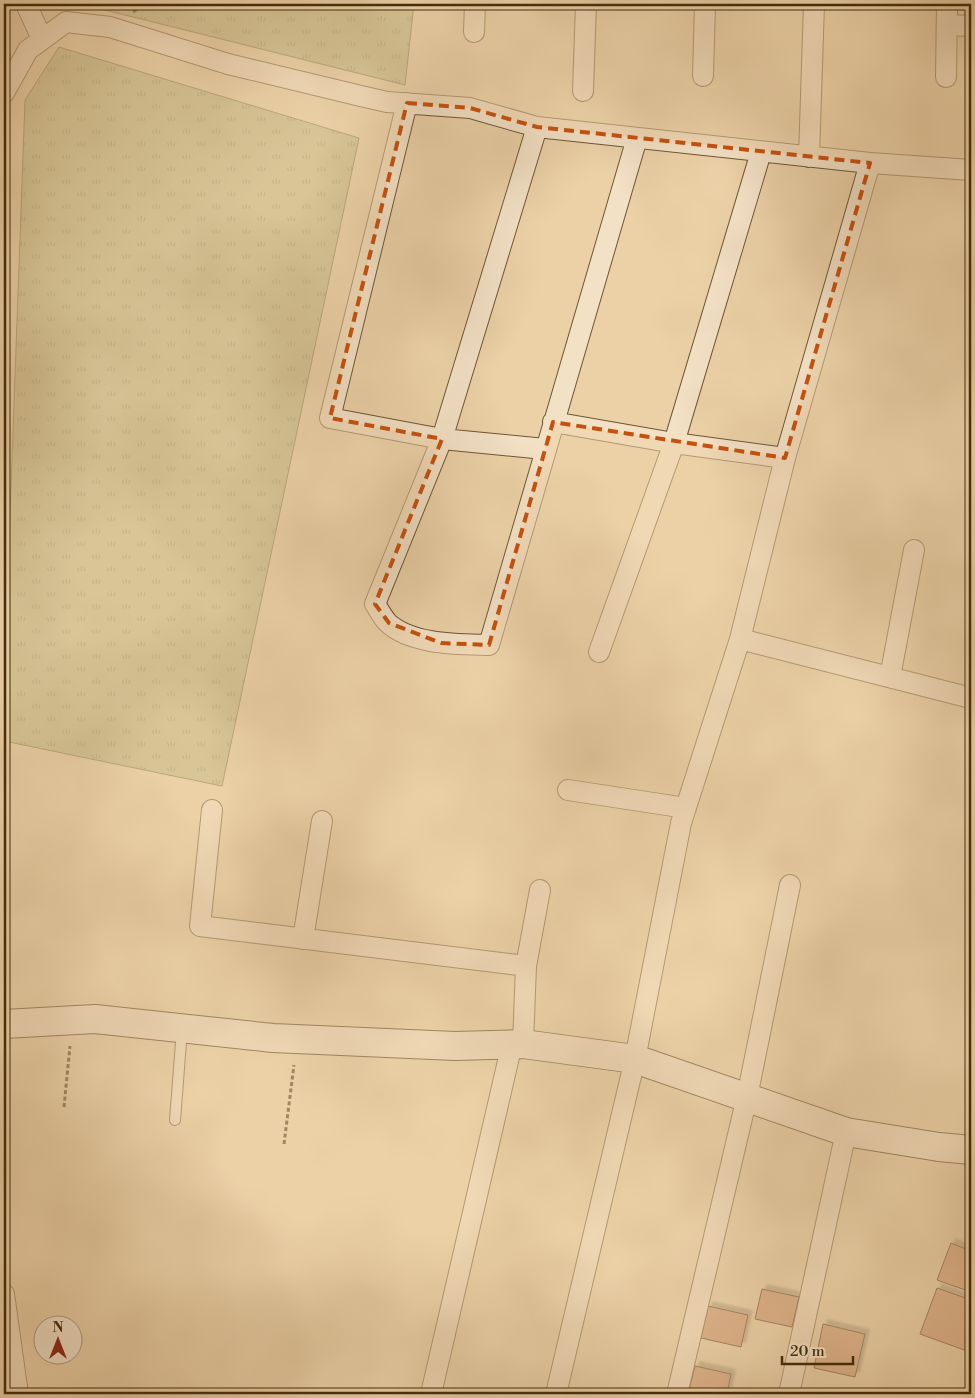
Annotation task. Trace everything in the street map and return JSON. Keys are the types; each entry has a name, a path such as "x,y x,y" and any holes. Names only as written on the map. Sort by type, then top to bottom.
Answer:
{"street":[{"path":"26,4 42,40"},
{"path":"474,32 475,4"},
{"path":"583,91 586,4"},
{"path":"703,76 705,4"},
{"path":"809,157 814,4"},
{"path":"946,77 947,4"},
{"path":"4,93 28,50 66,22 110,26 228,64 365,97 407,103 470,108 537,127 809,157 971,170"},
{"path":"947,25 971,26"},
{"path":"407,103 330,418 442,439 545,449"},
{"path":"537,127 442,439 375,604 388,623 409,634 441,643 489,645 637,138"},
{"path":"599,652 674,443 761,152"},
{"path":"556,1394 635,1059 686,808 740,639 785,458 870,163"},
{"path":"553,422 674,443 785,458"},
{"path":"890,677 914,550"},
{"path":"740,639 971,698"},
{"path":"568,790 686,808"},
{"path":"212,810 200,926 526,966"},
{"path":"303,939 322,821"},
{"path":"677,1394 747,1097 790,885"},
{"path":"431,1394 518,1044 526,966 540,890"},
{"path":"4,1024 96,1020 297,1039 455,1046 518,1044 635,1059 846,1132 939,1147 971,1150"},
{"path":"789,1394 846,1132"},
{"path":"4,1294 18,1394"}],"lane":[{"path":"175,1120 182,1028"}],"path":[{"path":"64,1107 73,1021"},
{"path":"284,1144 297,1039"}],"highlighted area":[{"path":"407,103 470,108 537,127 870,163 785,458 553,422 489,645 441,643 389,623 375,604 442,439 330,418"}],"green space":[{"path":"81,4 414,4 405,85"},
{"path":"59,47 359,138 222,786 4,741 4,682 25,100"}],"building":[{"path":"951,1243 971,1251 971,1292 937,1280"},
{"path":"937,1288 971,1300 971,1341 967,1351 920,1334"},
{"path":"762,1289 799,1297 792,1327 755,1319"},
{"path":"708,1306 748,1315 741,1347 701,1338"},
{"path":"823,1324 865,1334 855,1377 814,1368"},
{"path":"695,1366 731,1374 727,1394 688,1394"}]}
